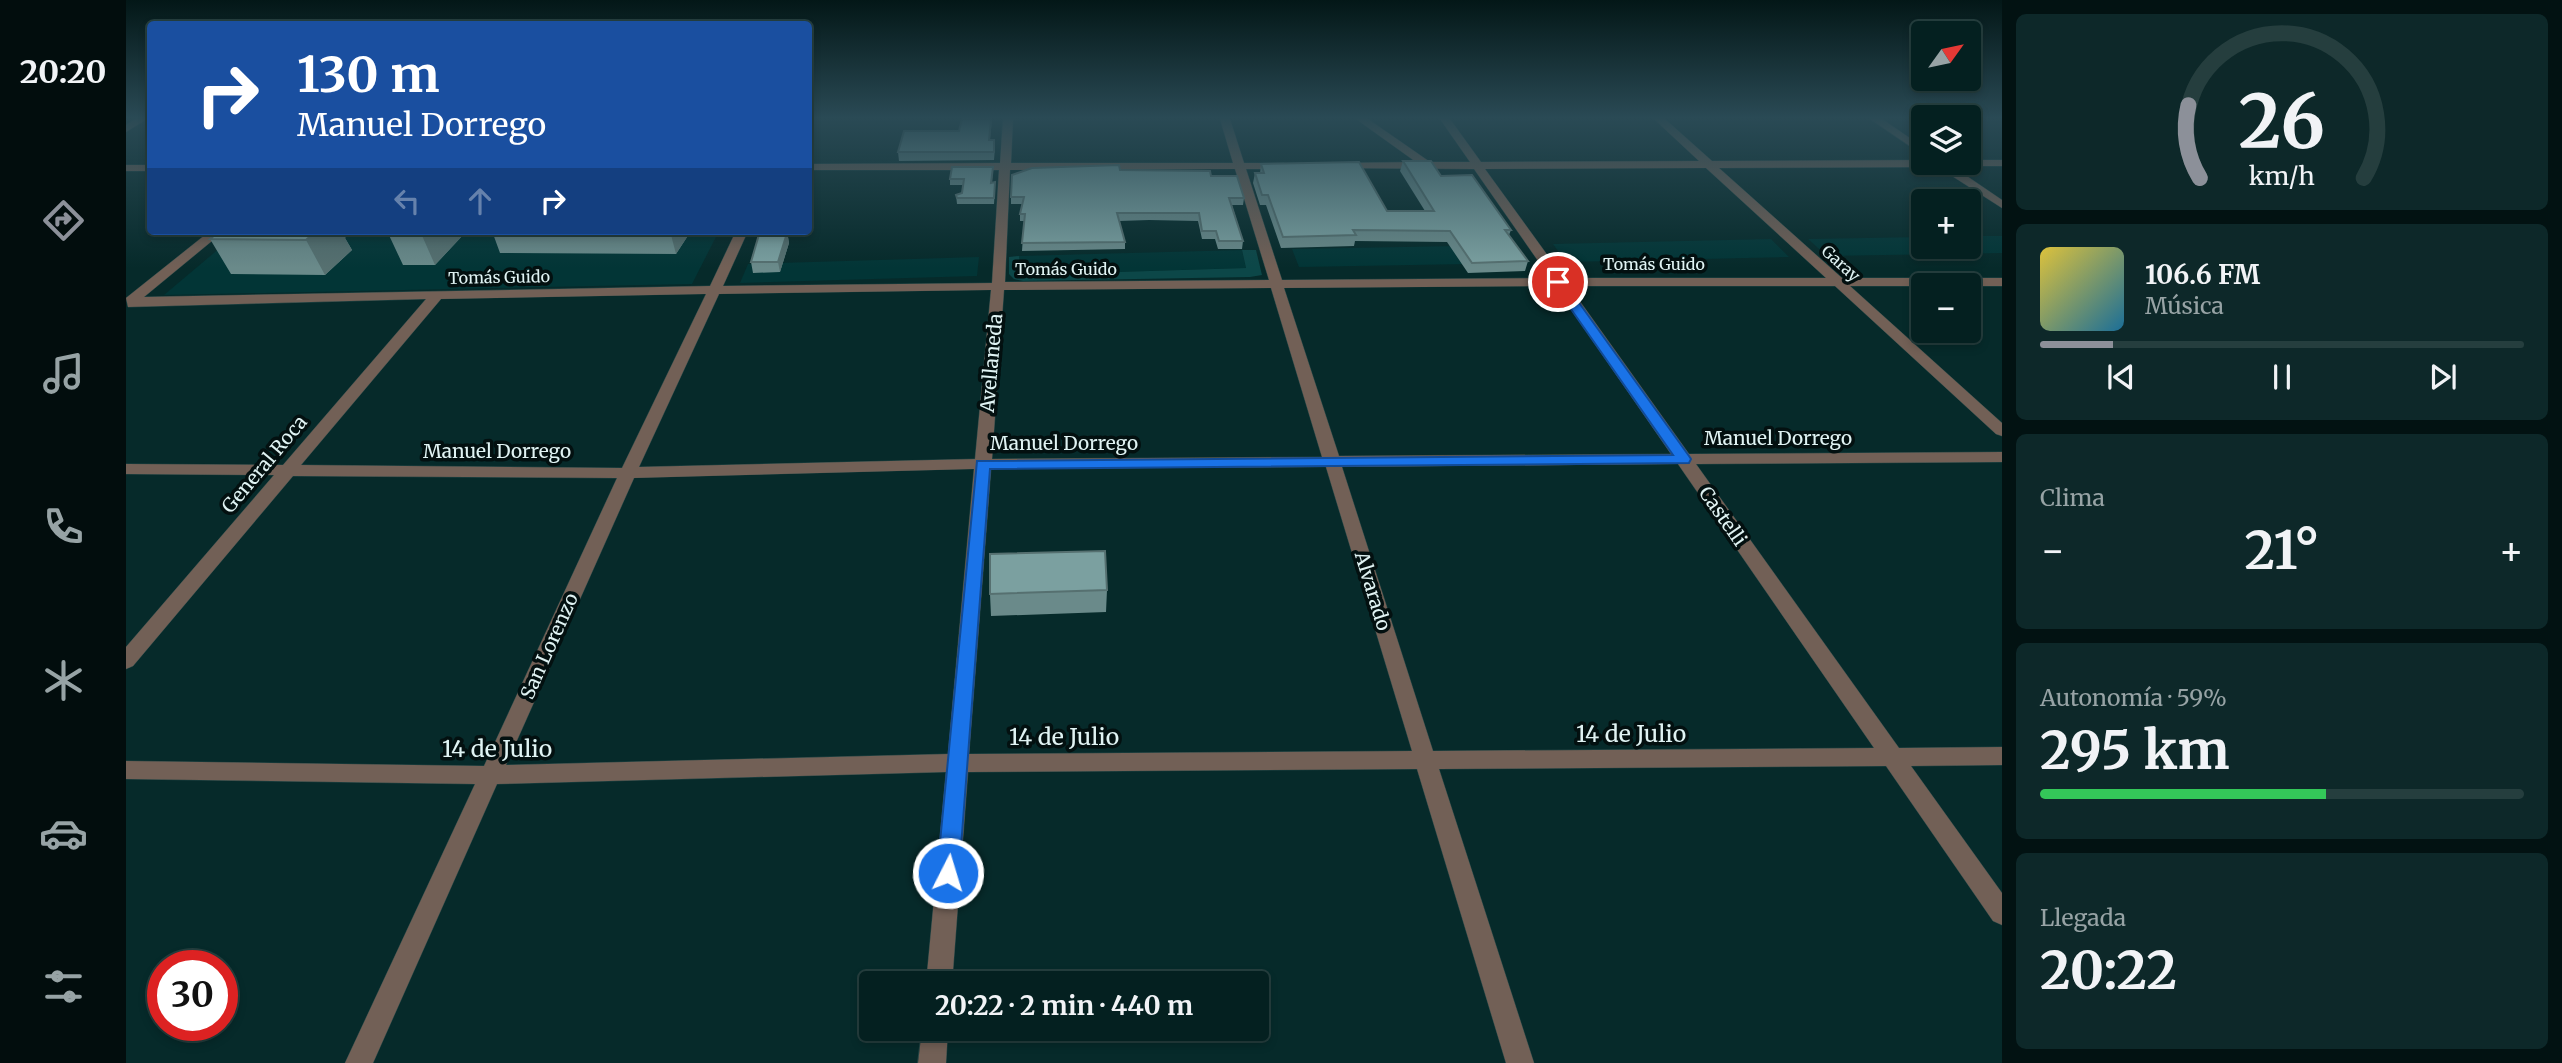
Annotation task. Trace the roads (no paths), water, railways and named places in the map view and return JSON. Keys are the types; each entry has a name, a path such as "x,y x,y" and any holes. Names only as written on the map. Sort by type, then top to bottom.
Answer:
{"street":[{"name":"Avellaneda","path":"940,971 998,287 1005,169"},
{"name":"Alvarado","path":"1241,169 1520,1063"},
{"name":"Castelli","path":"1479,169 2002,913"},
{"name":"Garay","path":"1713,169 2002,431"},
{"path":"1958,175 2002,205"},
{"path":"128,303 213,235"},
{"name":"San Lorenzo","path":"359,1063 628,473 741,235"},
{"name":"Tomás Guido","path":"128,303 998,287 1558,282 2002,282"},
{"name":"General Roca","path":"126,661 436,296"},
{"name":"Manuel Dorrego","path":"126,469 628,473 982,464 2002,457"},
{"name":"14 de Julio","path":"126,770 491,775 957,763 2002,757"},
{"path":"932,1063 934,1041"}]}
